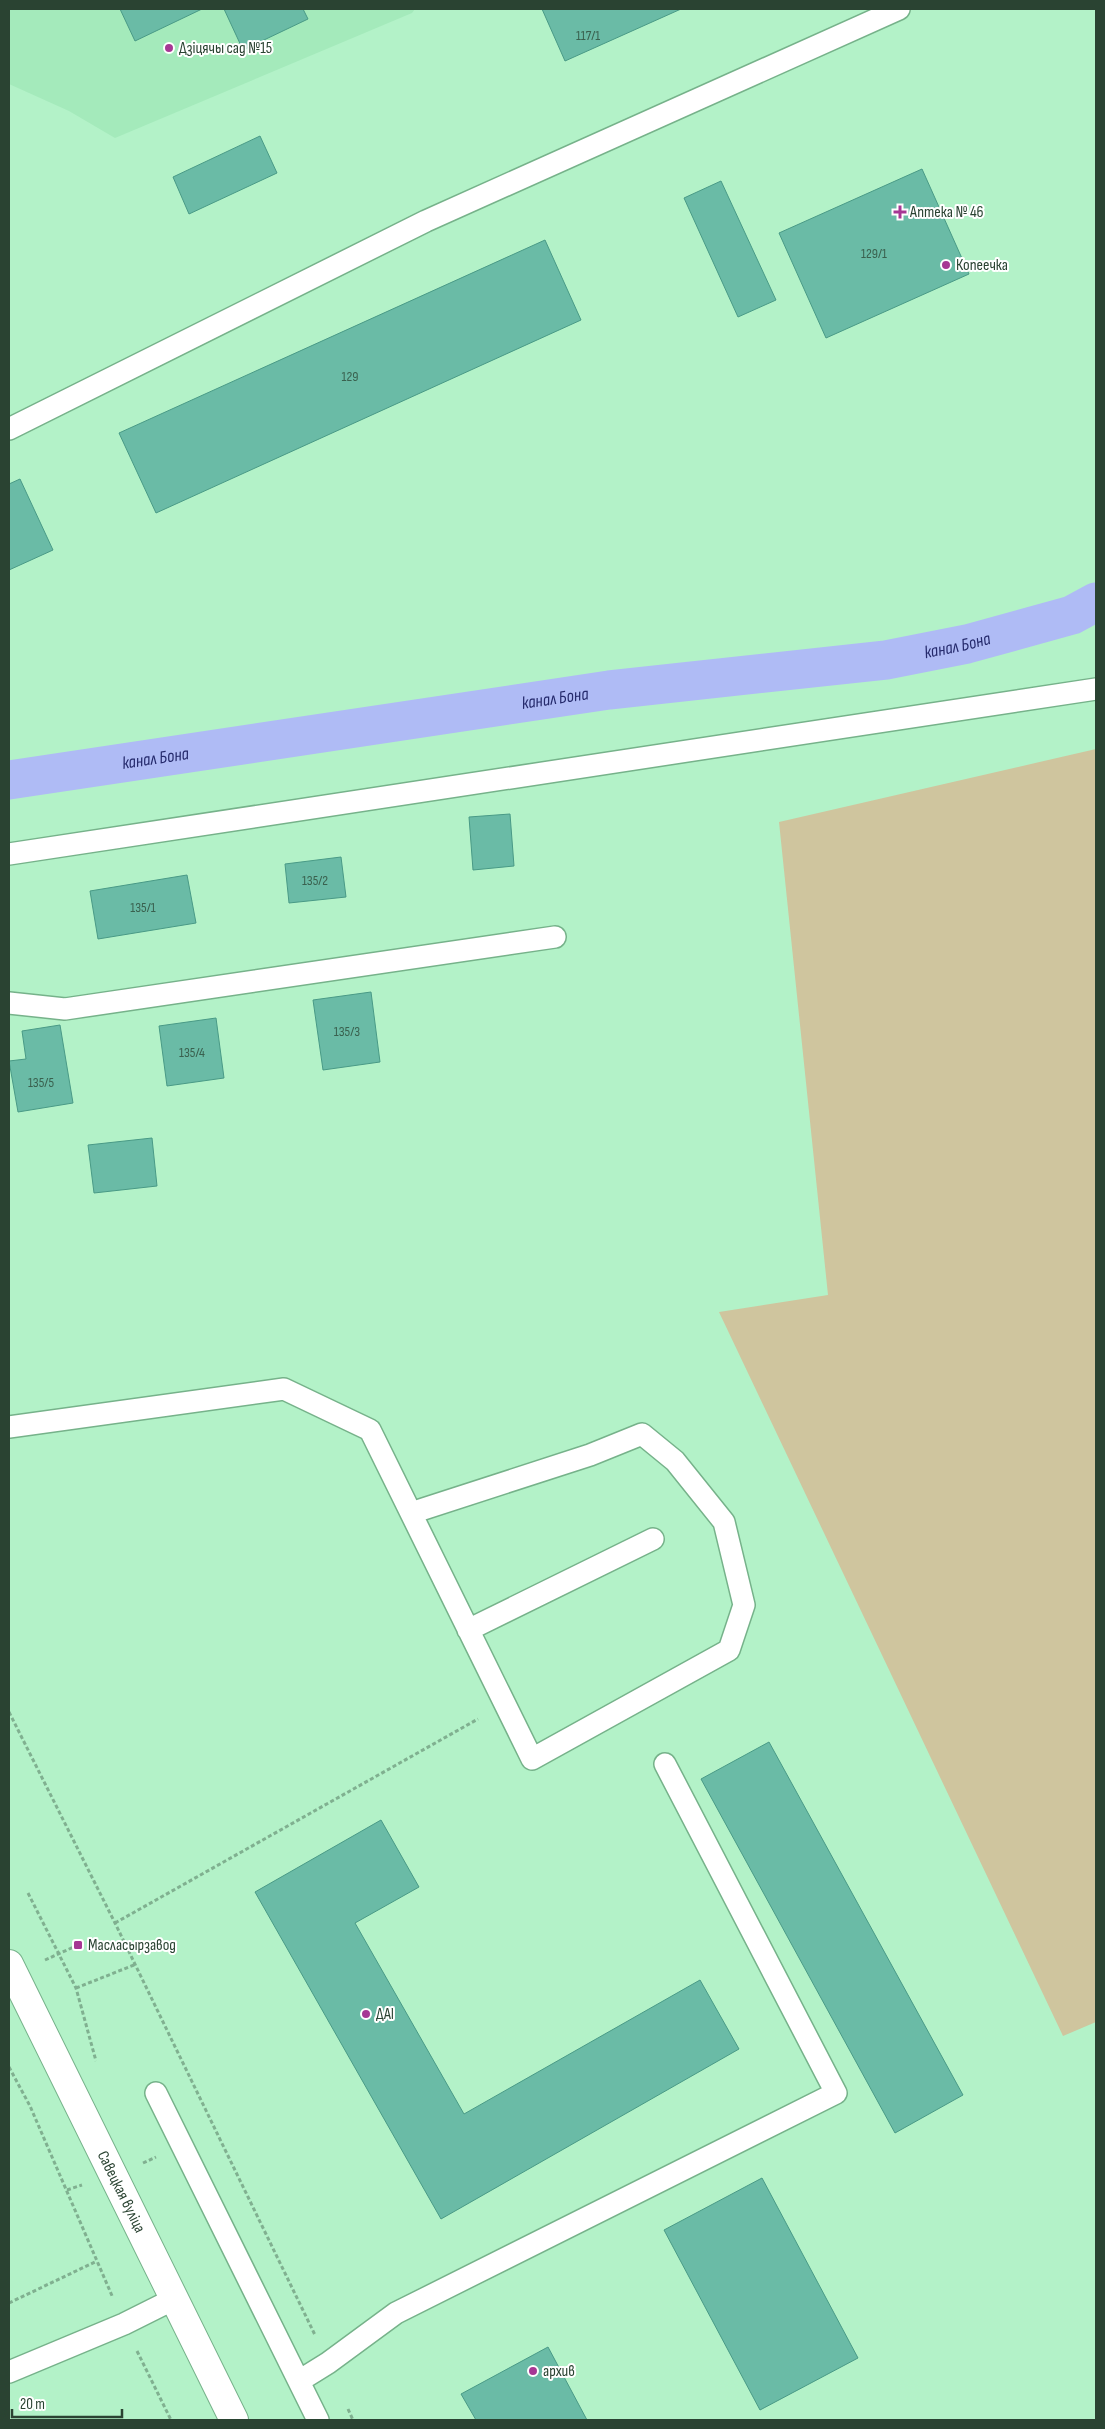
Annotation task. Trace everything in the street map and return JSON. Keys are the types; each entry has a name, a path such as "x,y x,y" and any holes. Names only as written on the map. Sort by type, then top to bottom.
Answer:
{"main road":[{"name":"Савецкая вуліца","path":"9,1964 234,2420"}],"lane":[{"path":"9,429 426,221 900,9"},
{"path":"9,854 1096,689"},
{"path":"9,1003 65,1009 555,937"},
{"path":"9,1427 284,1389 370,1430 410,1513 532,1759 729,1650 744,1605 724,1522 676,1461 642,1434 590,1455 410,1513"},
{"path":"468,1630 653,1539"},
{"path":"299,2381 328,2363 396,2313 836,2094 665,1764"},
{"path":"156,2093 318,2420"},
{"path":"9,2372 124,2324 174,2299"}],"path":[{"path":"115,1923 505,1704"},
{"path":"9,1712 115,1923 328,2363 353,2420"},
{"path":"76,1988 134,1964"},
{"path":"9,2067 30,2106 124,2324 171,2420"},
{"path":"9,2303 97,2261"}],"shaded area":[{"name":"Дзіцячы сад №15","path":"9,9 415,9 412,13 115,138 69,111 9,84"},
{"path":"1096,749 1096,2022 1063,2036 719,1312 828,1295 779,822"}],"building":[{"path":"120,9 202,9 135,41"},
{"path":"224,9 303,9 308,19 243,50"},
{"path":"542,9 681,9 565,61"},
{"path":"260,136 277,173 189,214 173,177"},
{"path":"922,169 969,274 826,338 779,233"},
{"path":"721,181 776,300 738,317 684,198"},
{"path":"545,240 581,320 156,513 119,433"},
{"path":"20,479 53,550 9,570 9,484"},
{"path":"510,814 514,866 473,870 469,817"},
{"path":"341,857 346,897 289,903 285,864"},
{"path":"187,875 196,923 98,939 90,891"},
{"path":"371,992 380,1062 323,1070 313,1000"},
{"path":"216,1018 224,1078 167,1086 159,1026"},
{"path":"60,1025 73,1103 18,1112 9,1061 26,1059 22,1031"},
{"path":"152,1138 157,1186 94,1193 88,1145"},
{"path":"769,1742 963,2095 895,2133 701,1779"},
{"name":"ДАІ","path":"381,1820 419,1887 355,1923 464,2114 700,1980 739,2049 441,2219 255,1892"},
{"path":"762,2178 858,2358 760,2410 664,2230"},
{"name":"архив","path":"548,2347 587,2420 476,2420 461,2394"}],"waterway":[{"name":"канал Бона","path":"9,780 609,690 886,660 967,644 1072,615 1096,602"}],"place":[{"name":"Дзіцячы сад №15","path":"169,48"},
{"name":"Аптека № 46","path":"900,212"},
{"name":"Копеечка","path":"946,265"},
{"name":"Масласырзавод","path":"78,1945"},
{"name":"ДАІ","path":"366,2014"},
{"name":"архив","path":"533,2371"}]}
